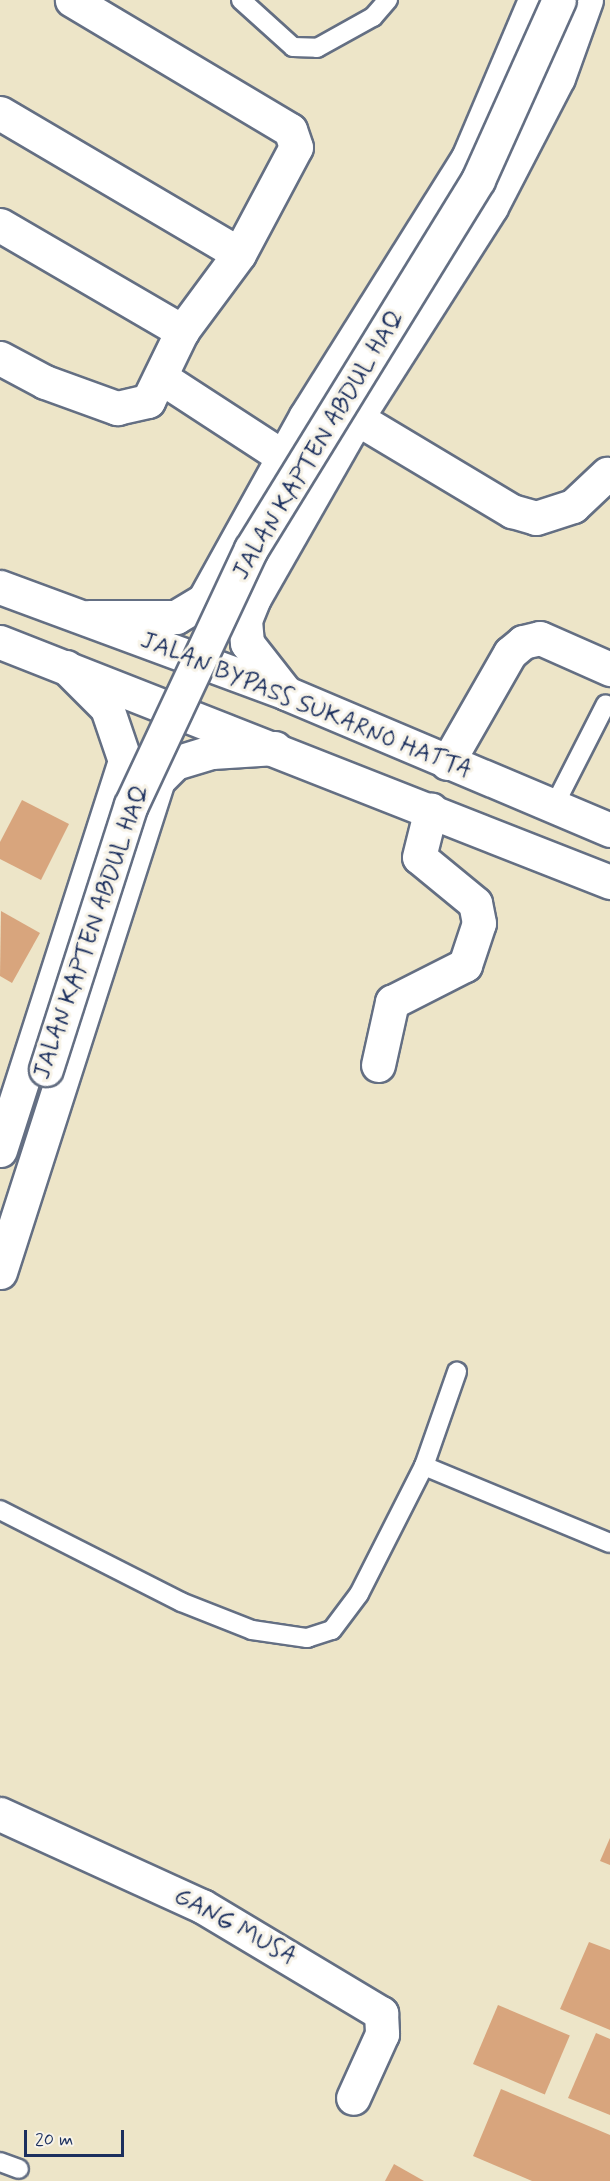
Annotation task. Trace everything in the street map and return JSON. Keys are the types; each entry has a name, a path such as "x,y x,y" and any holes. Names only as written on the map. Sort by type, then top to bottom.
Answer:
{"main road":[{"path":"0,358 45,382 117,408 147,401 162,378 182,330 239,254 294,156 290,130 72,0"},
{"path":"81,617 176,617 204,600 319,395 468,158 512,61 535,0"},
{"name":"JALAN KAPTEN ABDUL HAQ","path":"3,1140 34,1106 131,805 251,549 478,180 520,98 560,0"},
{"path":"286,693 247,643 244,620 254,598 356,419 491,207 558,78 586,0"},
{"path":"512,61 520,78 536,83 558,78"},
{"path":"0,113 239,254"},
{"path":"0,225 182,330"},
{"path":"162,378 283,458"},
{"path":"319,395 512,511 536,518 573,506 607,474"},
{"path":"216,579 216,596 223,606 240,608 254,598"},
{"name":"JALAN BYPASS SUKARNO HATTA","path":"0,587 286,693 610,830"},
{"path":"447,763 510,652 523,642 540,638 610,669"},
{"name":"JALAN BYPASS SUKARNO HATTA","path":"0,642 277,748 610,882"},
{"name":"JALAN KAPTEN ABDUL HAQ","path":"3,1140 125,761 113,719 64,666"},
{"name":"JALAN KAPTEN ABDUL HAQ","path":"0,1272 147,808 158,780 175,763 212,752 277,748"},
{"path":"112,799 118,790 134,787 143,793 147,808"},
{"path":"378,1065 392,1002 465,965 479,923 475,903 419,857 430,809"},
{"name":"JALAN KAPTEN ABDUL HAQ","path":"34,1106 42,1139"},
{"name":"GANG MUSA","path":"0,1814 202,1906 381,2013 382,2034 353,2097"}],"lane":[{"path":"241,0 293,47 317,48 373,17 388,0"},
{"path":"554,806 606,704"},
{"path":"0,1510 181,1602 252,1630 307,1638 332,1630 359,1594 424,1466 457,1372"},
{"path":"424,1466 610,1543"},
{"path":"0,2162 19,2169"}],"building":[{"path":"22,800 69,824 41,880 0,859 0,842"},
{"path":"1,911 40,933 12,983 0,976"},
{"path":"610,1838 610,1865 600,1861"},
{"path":"589,1942 610,1950 610,2030 560,2009"},
{"path":"498,2005 570,2035 545,2094 473,2064"},
{"path":"596,2033 610,2039 610,2115 568,2098"},
{"path":"501,2089 610,2135 610,2181 532,2181 473,2156"},
{"path":"394,2164 424,2181 385,2181"}]}
